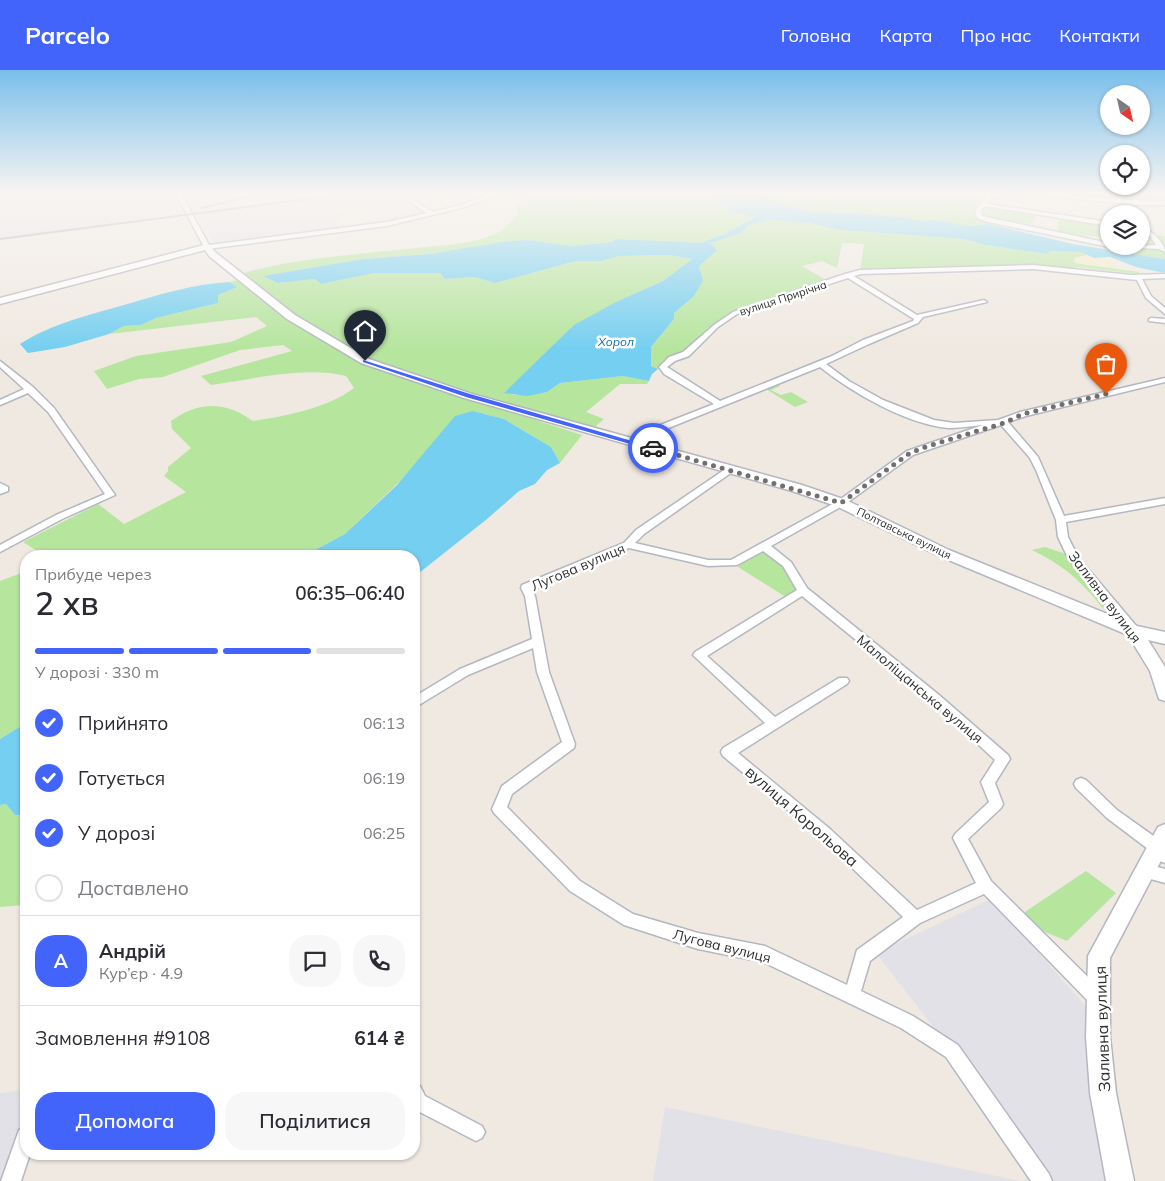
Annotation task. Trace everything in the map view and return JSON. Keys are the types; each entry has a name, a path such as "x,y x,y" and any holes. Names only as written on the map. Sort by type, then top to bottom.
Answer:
{"street":[{"path":"0,301 217,246"},
{"name":"Полтавська вулиця","path":"207,247 212,254 291,317 365,361 468,396 841,503 944,553 1134,631 1165,638"},
{"name":"вулиця Прирічна","path":"718,403 667,372 663,366 672,359 686,354 716,326 735,313 798,294 847,275 860,272 904,270 1033,267 1135,278 1165,276"},
{"path":"847,275 918,318"},
{"path":"1135,278 1165,282"},
{"path":"1135,278 1148,297 1165,312"},
{"path":"641,445 648,433 718,403 820,364 916,322 921,315 984,302"},
{"path":"1151,320 1165,321"},
{"path":"0,363 51,410 110,495 59,517 0,549"},
{"path":"820,364 838,379 925,421 948,425 988,420 1004,423"},
{"name":"Лугова вулиця","path":"1042,1181 952,1051 907,1022 765,954 725,944 698,941 629,920 575,886 499,809 506,790 569,744 543,672 530,596 526,588 628,545 708,564 733,563 841,503 910,453 1004,423 1023,414 1165,380"},
{"path":"1141,387 1165,391"},
{"path":"0,403 30,389"},
{"name":"Заливна вулиця","path":"1004,423 1034,457 1062,520 1063,537 1074,558 1134,631 1158,670 1165,694"},
{"path":"628,545 640,532 730,470"},
{"path":"0,486 4,489 0,491"},
{"path":"1062,520 1165,501"},
{"name":"Малоліщанська вулиця","path":"764,546 787,564 803,591 935,698 1003,760 988,782 996,804 960,838 986,886 1097,998"},
{"path":"774,724 699,655 803,591"},
{"path":"420,700 464,672 538,641"},
{"name":"вулиця Корольова","path":"843,681 728,752 825,833 915,918"},
{"path":"1081,784 1112,814 1162,845"},
{"name":"Заливна вулиця","path":"1120,1181 1103,1093 1097,998 1099,956 1155,874 1162,845"},
{"path":"852,994 863,956 915,918 986,886"},
{"path":"420,1103 476,1132"},
{"path":"11,1181 20,1155"}],"shaded area":[{"path":"991,899 1088,1009 1111,1181 1025,1181 1030,1152 876,953"},
{"path":"20,1091 20,1130 0,1181 0,1093"},
{"path":"665,1107 1021,1181 653,1181"}],"green space":[{"path":"439,246 487,246 430,254 363,259 264,276 278,283 315,279 321,284 374,273 441,273 445,279 474,277 495,283 576,261 601,261 619,256 669,255 692,259 663,281 618,301 530,369 505,392 515,395 547,392 560,383 623,376 649,381 647,384 620,384 586,412 604,419 595,427 488,399 417,377 383,364 349,349 307,325 241,274 282,264"},
{"path":"709,246 841,246 837,268 822,261 802,266 829,282 735,313 716,326 686,354 658,369 651,366 651,347 674,319 674,313 693,297 699,266"},
{"path":"864,246 991,246 1047,254 1048,251 1081,252 1087,255 1075,258 1075,263 1139,272 1139,274 1076,267 1069,269 1033,267 860,272"},
{"path":"1150,246 1160,246 1165,250 1165,259 1141,255 1150,255"},
{"path":"238,280 290,320 360,363 582,435 560,463 551,447 504,419 473,411 345,534 315,550 36,550 23,542 98,504 124,524 186,492 164,476 168,471 168,467 191,448 172,429 171,421 181,414 202,407 212,406 222,407 243,414 253,421 293,414 319,406 344,395 354,388 346,376 329,373 278,374 211,385 201,376 292,351 283,345 240,350 163,377 139,379 107,389 94,371 136,356 231,342 267,326 256,317 109,334 124,326 141,325 156,318 218,303 218,295 236,287 229,282"},
{"path":"779,385 771,390 781,395 791,392 808,402 795,407 766,389"},
{"path":"1045,547 1066,554 1094,585 1116,616 1103,608 1068,572 1032,550"},
{"path":"769,549 787,564 803,591 789,599 738,567 742,562"},
{"path":"20,574 20,727 0,739 0,581"},
{"path":"6,804 15,815 20,816 20,905 0,907 0,805"},
{"path":"1086,871 1116,893 1067,941 1045,932 1022,914"}],"sand":[{"path":"1087,255 1094,258 1110,257 1111,264 1118,266 1118,268 1074,263 1075,258"}],"water":[{"name":"Хорол","path":"479,246 713,246 717,250 699,266 703,281 693,297 674,313 674,319 651,347 651,366 658,369 652,374 649,381 623,376 560,383 547,392 527,396 504,393 574,325 618,301 663,281 692,259 669,255 619,256 601,261 576,261 495,283 474,277 445,279 440,273 374,273 321,284 315,279 278,283 263,276 363,259 430,254"},
{"name":"Хорол","path":"991,246 1084,246 1100,248 1100,255 1140,255 1165,259 1165,273 1136,267 1110,257 1094,258 1081,252 1049,251 1048,254"},
{"path":"229,282 237,287 218,295 218,303 156,318 141,325 124,326 109,334 65,347 28,353 20,344 44,331 84,316 176,290"},
{"path":"473,411 504,419 551,447 560,463 547,470 535,484 519,491 420,572 420,550 315,550 345,534 397,485 455,416"},
{"path":"20,727 20,815 15,815 6,804 0,805 0,739"}],"way so far":[{"path":"653,448 797,488 841,503 910,453 1004,423 1023,414 1106,394"}],"route":[{"path":"365,361 468,396 653,448"}]}
